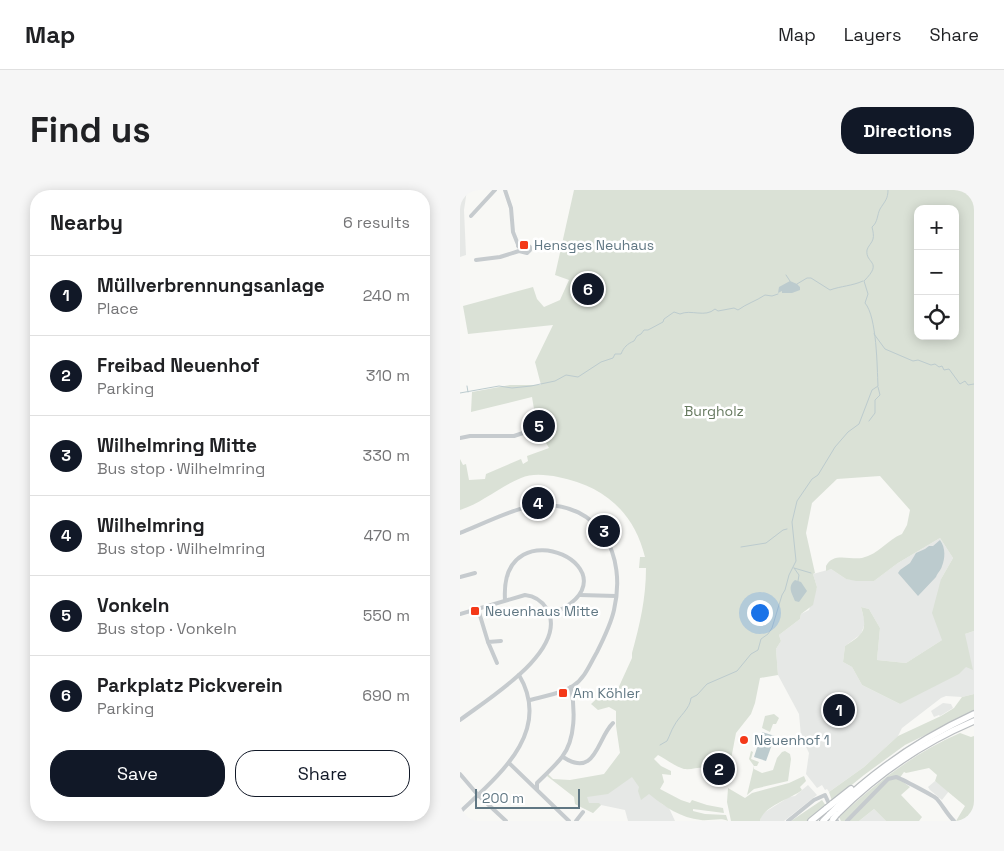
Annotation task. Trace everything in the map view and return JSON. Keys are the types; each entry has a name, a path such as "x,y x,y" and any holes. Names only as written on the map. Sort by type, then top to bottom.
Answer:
{"highway":[{"path":"811,821 833,814 850,789 864,782 922,740 974,714"},
{"path":"823,821 907,756 974,721"}],"street":[{"path":"471,216 496,190"},
{"path":"505,190 511,208 513,232 518,252"},
{"path":"476,260 500,257 518,252 527,253 530,250 530,247 527,245 518,246"},
{"path":"460,438 470,436 514,436 542,427"},
{"path":"460,533 532,505 558,507 576,512 595,524 610,545 617,578 616,596 612,619 600,645 583,676 572,687 530,700"},
{"path":"505,600 506,581 511,566 519,557 532,551 556,552 572,559 579,568 583,576 583,588 580,595 568,606 550,615"},
{"path":"460,577 475,573"},
{"path":"460,614 522,595 532,596 542,603 550,615 549,632 541,651 532,664 460,720"},
{"path":"580,595 616,596"},
{"path":"478,608 497,664"},
{"path":"488,642 501,641"},
{"path":"460,812 509,763 519,749 526,733 530,700 525,684 519,675"},
{"path":"537,789 537,783 563,756 568,746 573,723 574,699 572,687"},
{"path":"563,756 578,763 589,760 597,751 605,733 613,723"},
{"path":"509,763 569,821"},
{"path":"460,774 478,795 506,821"},
{"path":"847,821 888,779 896,777 911,786 935,796 954,821"},
{"path":"788,821 814,800 824,795 833,814"},
{"path":"576,821 583,812"}],"shaded area":[{"path":"460,190 467,190 464,210 466,255 460,257"},
{"path":"790,281 797,284 800,290 792,293 782,293 782,291 778,293 779,287"},
{"path":"940,538 953,558 941,579 942,640 906,663 877,660 880,628 869,609 861,607 865,623 861,634 845,646 843,662 852,667 862,685 900,704 965,634 974,631 974,694 962,697 946,696 941,698 902,728 898,736 864,767 829,792 822,785 817,788 806,774 809,753 801,736 799,714 778,675 776,649 781,641 779,635 800,619 801,614 809,610 817,587 813,574 831,569 846,579 874,581 898,563"},
{"path":"940,540 944,553 942,567 936,577 918,596 898,573 910,563 916,553 929,546 933,546"},
{"path":"795,580 801,582 807,591 799,602 795,601 791,590 791,585"},
{"path":"943,703 951,704 953,708 940,716 934,717 931,711"},
{"path":"762,732 775,736 766,761 754,757"},
{"path":"620,753 662,804 669,808 675,821 628,821 625,810 601,805 593,813 575,804 599,782"},
{"path":"935,781 949,791 942,800 928,787"},
{"path":"808,785 817,795 784,821 760,821 762,814 789,797 795,796"},
{"path":"874,809 886,821 859,821"}],"green space":[{"name":"Burgholz","path":"574,190 974,190 974,631 965,634 973,670 966,667 959,674 900,704 862,685 852,667 843,662 845,646 857,638 863,630 864,621 861,607 869,609 880,628 877,660 906,663 942,640 932,613 941,579 953,558 940,538 898,563 874,581 846,579 831,569 826,571 826,566 833,559 868,556 902,534 907,525 910,510 880,476 837,479 812,503 806,533 817,587 813,605 801,614 800,619 779,635 781,641 776,649 778,675 760,678 751,714 736,733 728,775 725,777 724,773 727,772 724,758 721,756 708,768 687,769 678,767 658,755 654,759 661,766 671,771 671,775 662,774 664,782 660,789 690,803 692,800 723,808 724,813 693,809 693,811 705,814 726,815 728,821 723,819 701,820 687,817 667,807 649,794 641,800 638,791 639,787 632,777 608,794 587,797 589,803 599,803 601,805 593,813 575,804 574,797 547,776 548,774 553,779 570,780 604,774 620,753 616,711 609,707 598,710 591,704 605,691 610,695 616,693 632,658 642,611 646,568 639,568 640,557 645,557 640,541 625,514 603,494 589,487 558,477 540,475 525,476 460,510 460,459 463,465 466,464 469,480 485,479 486,474 521,459 523,464 528,461 527,456 549,448 537,427 532,397 471,412 472,392 510,385 541,385 535,362 553,325 468,334 463,306 533,287 537,299 544,307 560,300 569,280 555,275"},
{"path":"974,694 974,711 905,745 832,801 829,792 864,767 898,736 941,716 954,708 962,697"},
{"path":"774,714 779,718 776,724 773,724 770,732 762,728 765,716"},
{"path":"960,733 971,737 974,736 974,821 956,821 965,806 935,781 937,775 929,768 904,772 899,779 910,787 901,795 922,817 919,821 886,821 874,809 859,821 841,821 839,817 896,770 911,759"},
{"path":"751,751 753,752 751,759 759,762 757,766 754,766 749,759"},
{"path":"785,751 790,754 788,781 754,789 747,795 754,766 754,769 762,773 773,770 777,758 782,752"},
{"path":"804,776 806,781 800,787 802,790 766,811 760,821 731,821 727,802 728,788 745,798 752,793 789,783"},
{"path":"822,800 826,806 808,821 791,821"}],"waterway":[{"path":"660,745 667,741 676,722 689,706 691,698 697,695 707,684 737,671 751,654 758,650 761,639 772,628 789,575 796,561 792,522 797,501 812,479 818,475 835,447 848,432 859,424 872,390 878,386 874,330 872,319 865,303 868,294 864,281 873,270 872,263 867,255 867,250 873,238 872,227 887,198 888,190"},
{"path":"786,275 790,281"},
{"path":"797,284 807,278 811,278 830,290 863,281"},
{"path":"460,393 499,386 512,388 531,386 555,381 566,375 578,377 601,362 613,358 615,354 621,354 623,349 644,330 648,330 663,322 664,319 674,312 680,314 689,312 707,313 715,309 718,311 734,308 738,310 765,295 772,296 778,294"},
{"path":"874,334 885,349 913,361 918,360 931,365 942,366 944,370 949,369 960,384 965,381 968,385 974,384"},
{"path":"467,386 468,392"},
{"path":"869,421 875,413 875,400 880,395 878,387"},
{"path":"741,547 766,543 787,529"},
{"path":"794,568 811,573"},
{"path":"794,568 799,575 798,581"}],"place":[{"name":"Hensges Neuhaus","path":"524,245"},
{"name":"Parkplatz Pickverein","path":"588,289"},
{"name":"Vonkeln","path":"539,426"},
{"name":"Wilhelmring","path":"538,503"},
{"name":"Wilhelmring Mitte","path":"604,531"},
{"name":"Neuenhaus Mitte","path":"475,611"},
{"name":"Am Köhler","path":"563,693"},
{"name":"Müllverbrennungsanlage","path":"839,710"},
{"name":"Neuenhof 1","path":"744,740"},
{"name":"Freibad Neuenhof","path":"719,769"}]}
